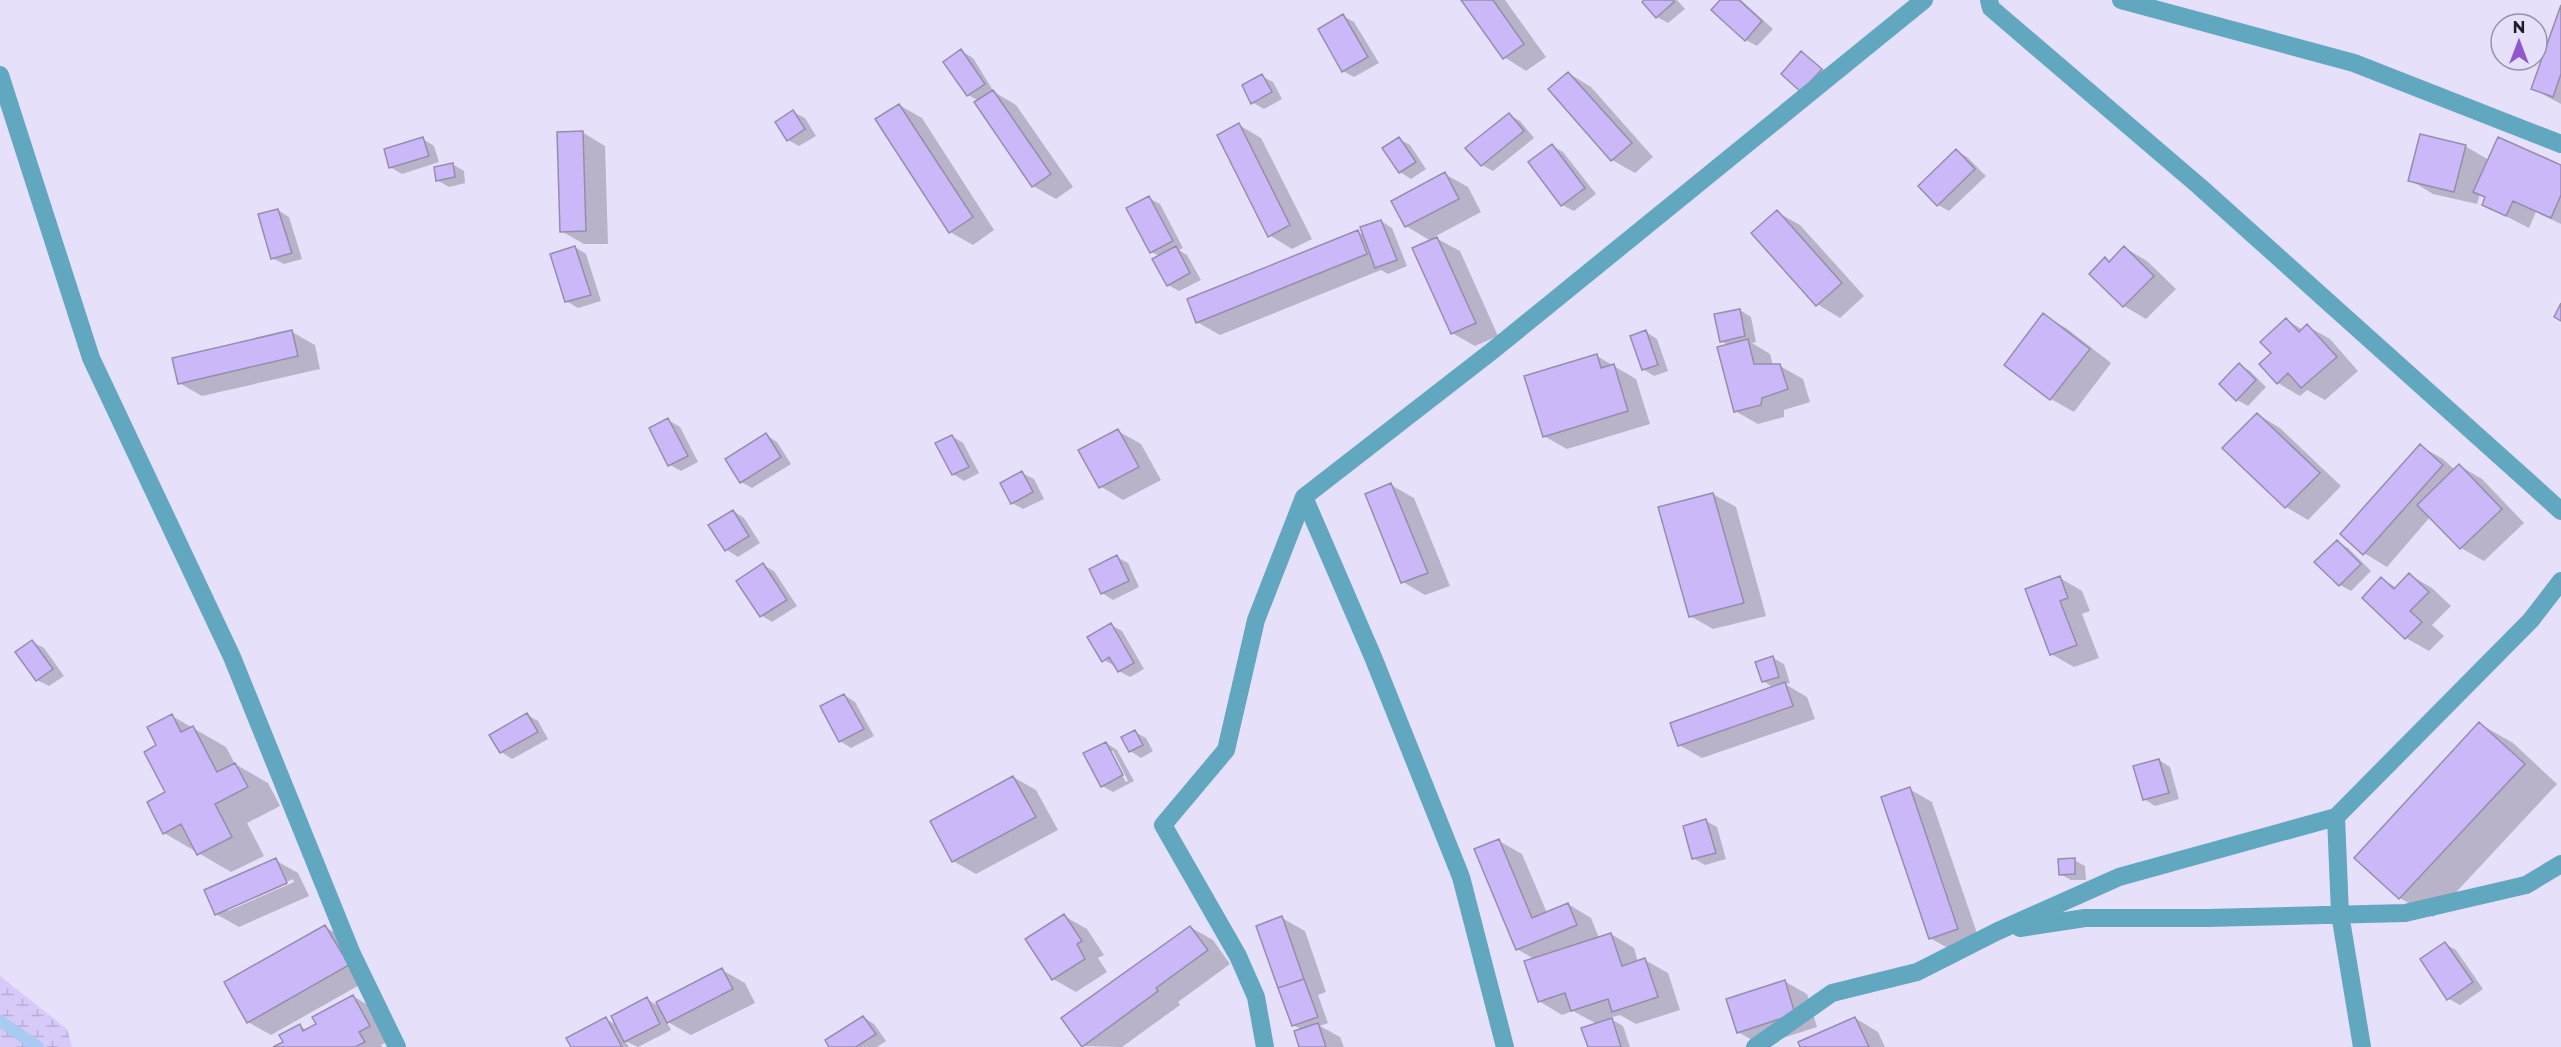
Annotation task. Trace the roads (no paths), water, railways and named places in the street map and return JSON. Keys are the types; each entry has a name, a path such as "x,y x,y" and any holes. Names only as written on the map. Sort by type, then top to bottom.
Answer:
{"street":[{"path":"1265,1047 1256,997 1238,956 1163,825 1226,750 1257,621 1304,497 1492,351 1924,0"},
{"path":"1989,0 1991,8 2199,186 2561,511"},
{"path":"2121,0 2354,63 2561,144"},
{"path":"0,75 91,358 232,657 351,954 397,1047"},
{"path":"1304,497 1373,657 1461,877 1506,1047"},
{"path":"1755,1047 1832,993 1917,972 1998,931 2119,877 2336,817 2531,620 2561,581"},
{"path":"2336,817 2340,914 2362,1047"},
{"path":"1998,931 2085,918 2208,918 2405,912 2526,885 2561,864"}],"waterway":[{"path":"0,1021 38,1047"}]}
